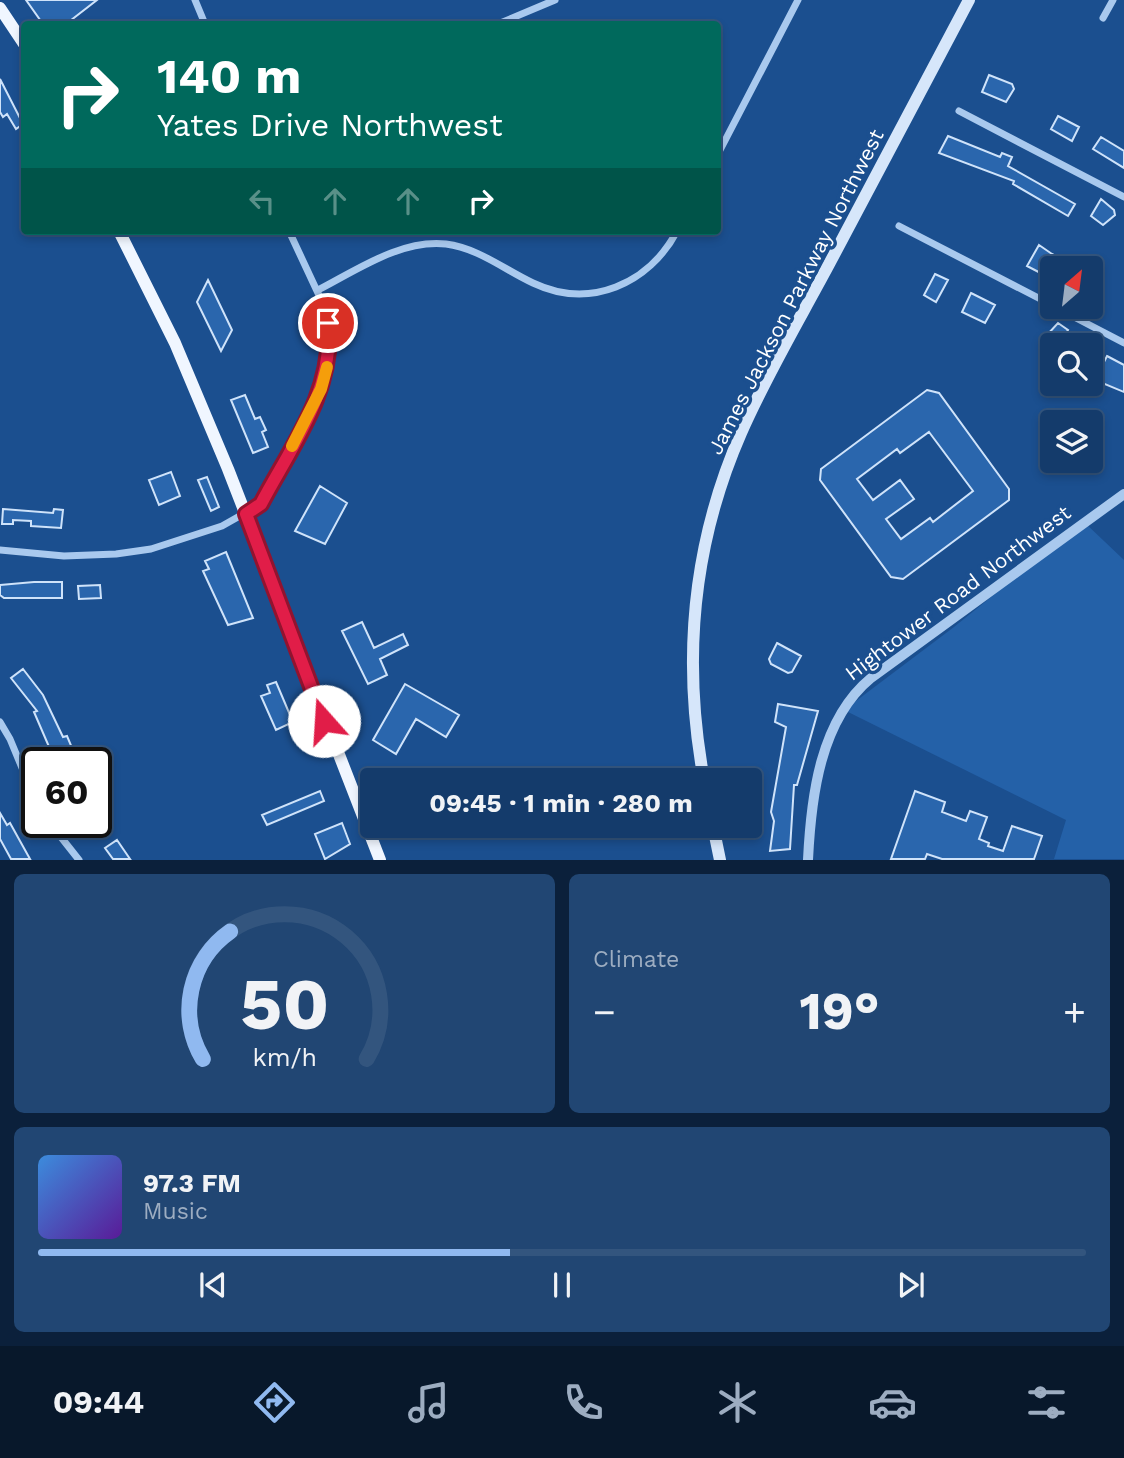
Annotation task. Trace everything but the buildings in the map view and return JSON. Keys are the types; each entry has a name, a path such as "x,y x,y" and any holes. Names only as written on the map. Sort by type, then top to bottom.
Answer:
{"main road":[{"name":"James Jackson Parkway Northwest","path":"702,768 695,727 691,649 698,574 715,501 759,397 969,0"},
{"path":"0,8 21,40"},
{"path":"121,235 175,343 246,514 380,859"},
{"path":"716,838 720,859"}],"street":[{"path":"195,0 204,21"},
{"path":"505,21 555,0"},
{"path":"721,148 798,0"},
{"path":"1103,18 1113,0"},
{"path":"960,111 1124,197"},
{"path":"899,226 1040,299"},
{"path":"0,550 64,556 116,554 151,549 194,536 246,514 261,504 321,389 329,358 330,340 318,290 291,235"},
{"path":"318,290 393,252 427,244 466,249 548,290 582,295 626,284 649,269 662,256 675,235"},
{"path":"1078,319 1124,343"},
{"name":"Hightower Road Northwest","path":"808,859 811,821 827,745 847,701 871,678 1124,494"},
{"path":"0,722 21,765"},
{"path":"62,838 79,859"}],"shaded area":[{"path":"1084,522 1124,560 1124,859 1054,859 1066,820 844,710 954,627"}],"slow traffic":[{"path":"292,446 313,408 327,367"}],"route":[{"path":"324,721 286,614 246,514 261,504 313,408 329,358 328,323"}]}
